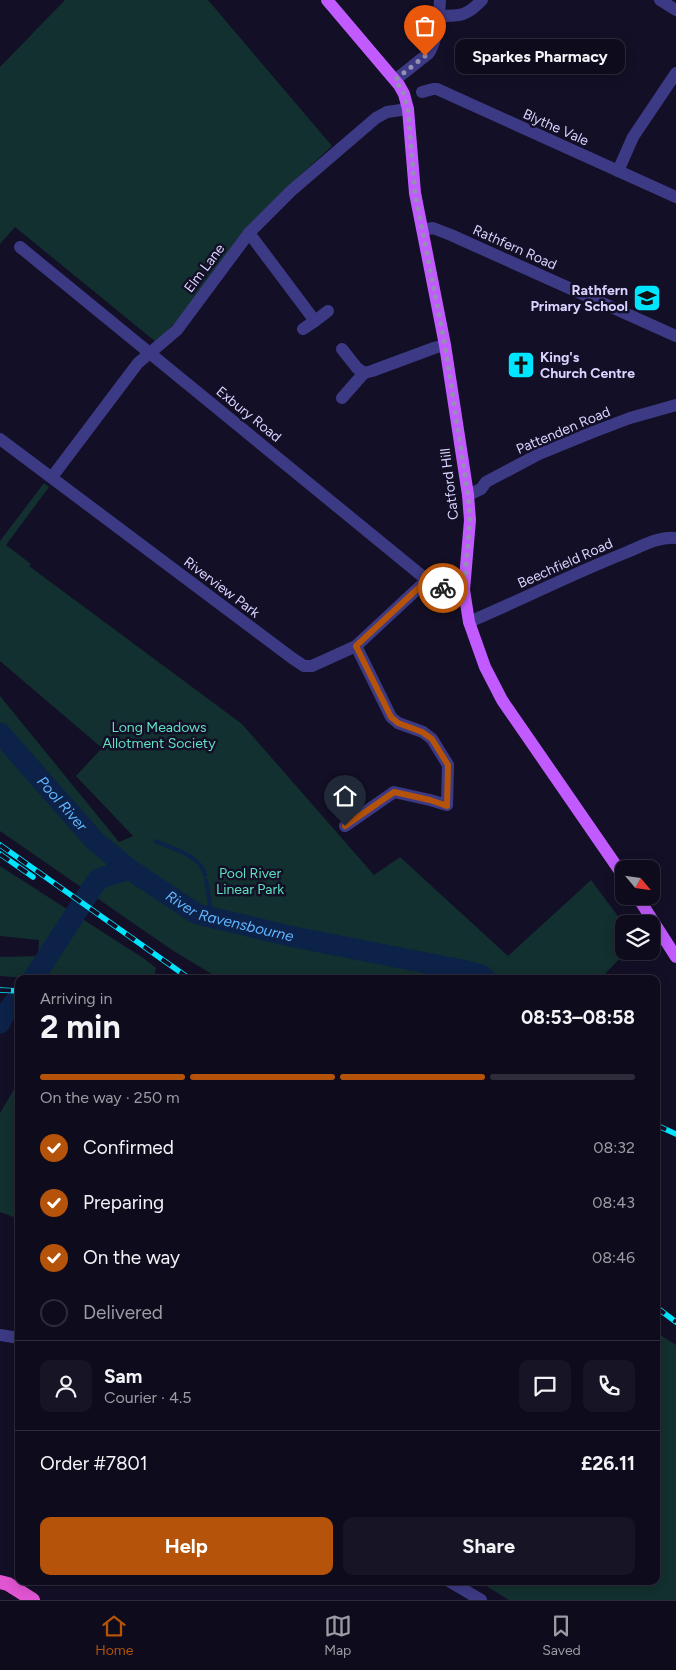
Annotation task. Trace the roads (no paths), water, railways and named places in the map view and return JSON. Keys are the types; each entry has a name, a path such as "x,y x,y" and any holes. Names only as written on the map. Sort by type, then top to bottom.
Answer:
{"highway":[{"path":"3,1580 33,1600"}],"main road":[{"name":"Catford Hill","path":"327,0 395,80 404,94 408,109 415,193 445,345 468,495 470,520 464,590 469,622 484,667 502,700 615,864"},
{"path":"643,905 676,957"}],"street":[{"path":"395,80 429,53 433,47 440,0"},
{"path":"439,16 465,15 482,0"},
{"path":"660,0 676,10"},
{"path":"618,172 633,136 676,73"},
{"name":"Blythe Vale","path":"422,92 433,88 437,89 676,197"},
{"name":"Elm Lane","path":"52,478 138,363 177,330 249,233 291,191 376,118 387,112 408,109"},
{"name":"Rathfern Road","path":"423,230 433,228 451,235 676,336"},
{"path":"249,233 315,321"},
{"name":"Exbury Road","path":"20,247 427,580 445,589 464,590"},
{"path":"303,328 328,311"},
{"path":"342,398 364,373 445,345"},
{"path":"342,348 357,368 364,373"},
{"name":"Pattenden Road","path":"468,495 480,489 486,482 539,454 630,418 676,405"},
{"name":"Riverview Park","path":"0,439 298,663 312,666 356,646 427,580"},
{"name":"Beechfield Road","path":"469,622 576,573 648,544 676,538"},
{"path":"345,826 394,792 447,806 448,765 432,739 422,732 398,723 391,717 356,646"},
{"path":"0,1335 15,1337"},
{"path":"455,1585 480,1600"}],"waterway":[{"name":"Pool River","path":"0,733 94,840 129,869"},
{"path":"155,841 192,858 203,868 205,875"},
{"name":"River Ravensbourne","path":"36,975 98,879 129,869 197,914 294,937 481,975"},
{"path":"206,880 212,918"},
{"name":"River Ravensbourne","path":"0,1023 15,1002"}],"railway":[{"path":"0,845 184,975"},
{"path":"0,854 33,877"},
{"path":"0,990 15,991"},
{"path":"660,1127 676,1134"},
{"path":"660,1310 676,1322"}],"place":[{"name":"Sparkes Pharmacy","path":"425,56"},
{"name":"Rathfern Primary School","path":"647,298"},
{"name":"King's Church Centre","path":"521,365"}],"park label":[{"name":"Long Meadows Allotment Society","path":"159,736"},
{"name":"Pool River Linear Park","path":"250,882"}]}
